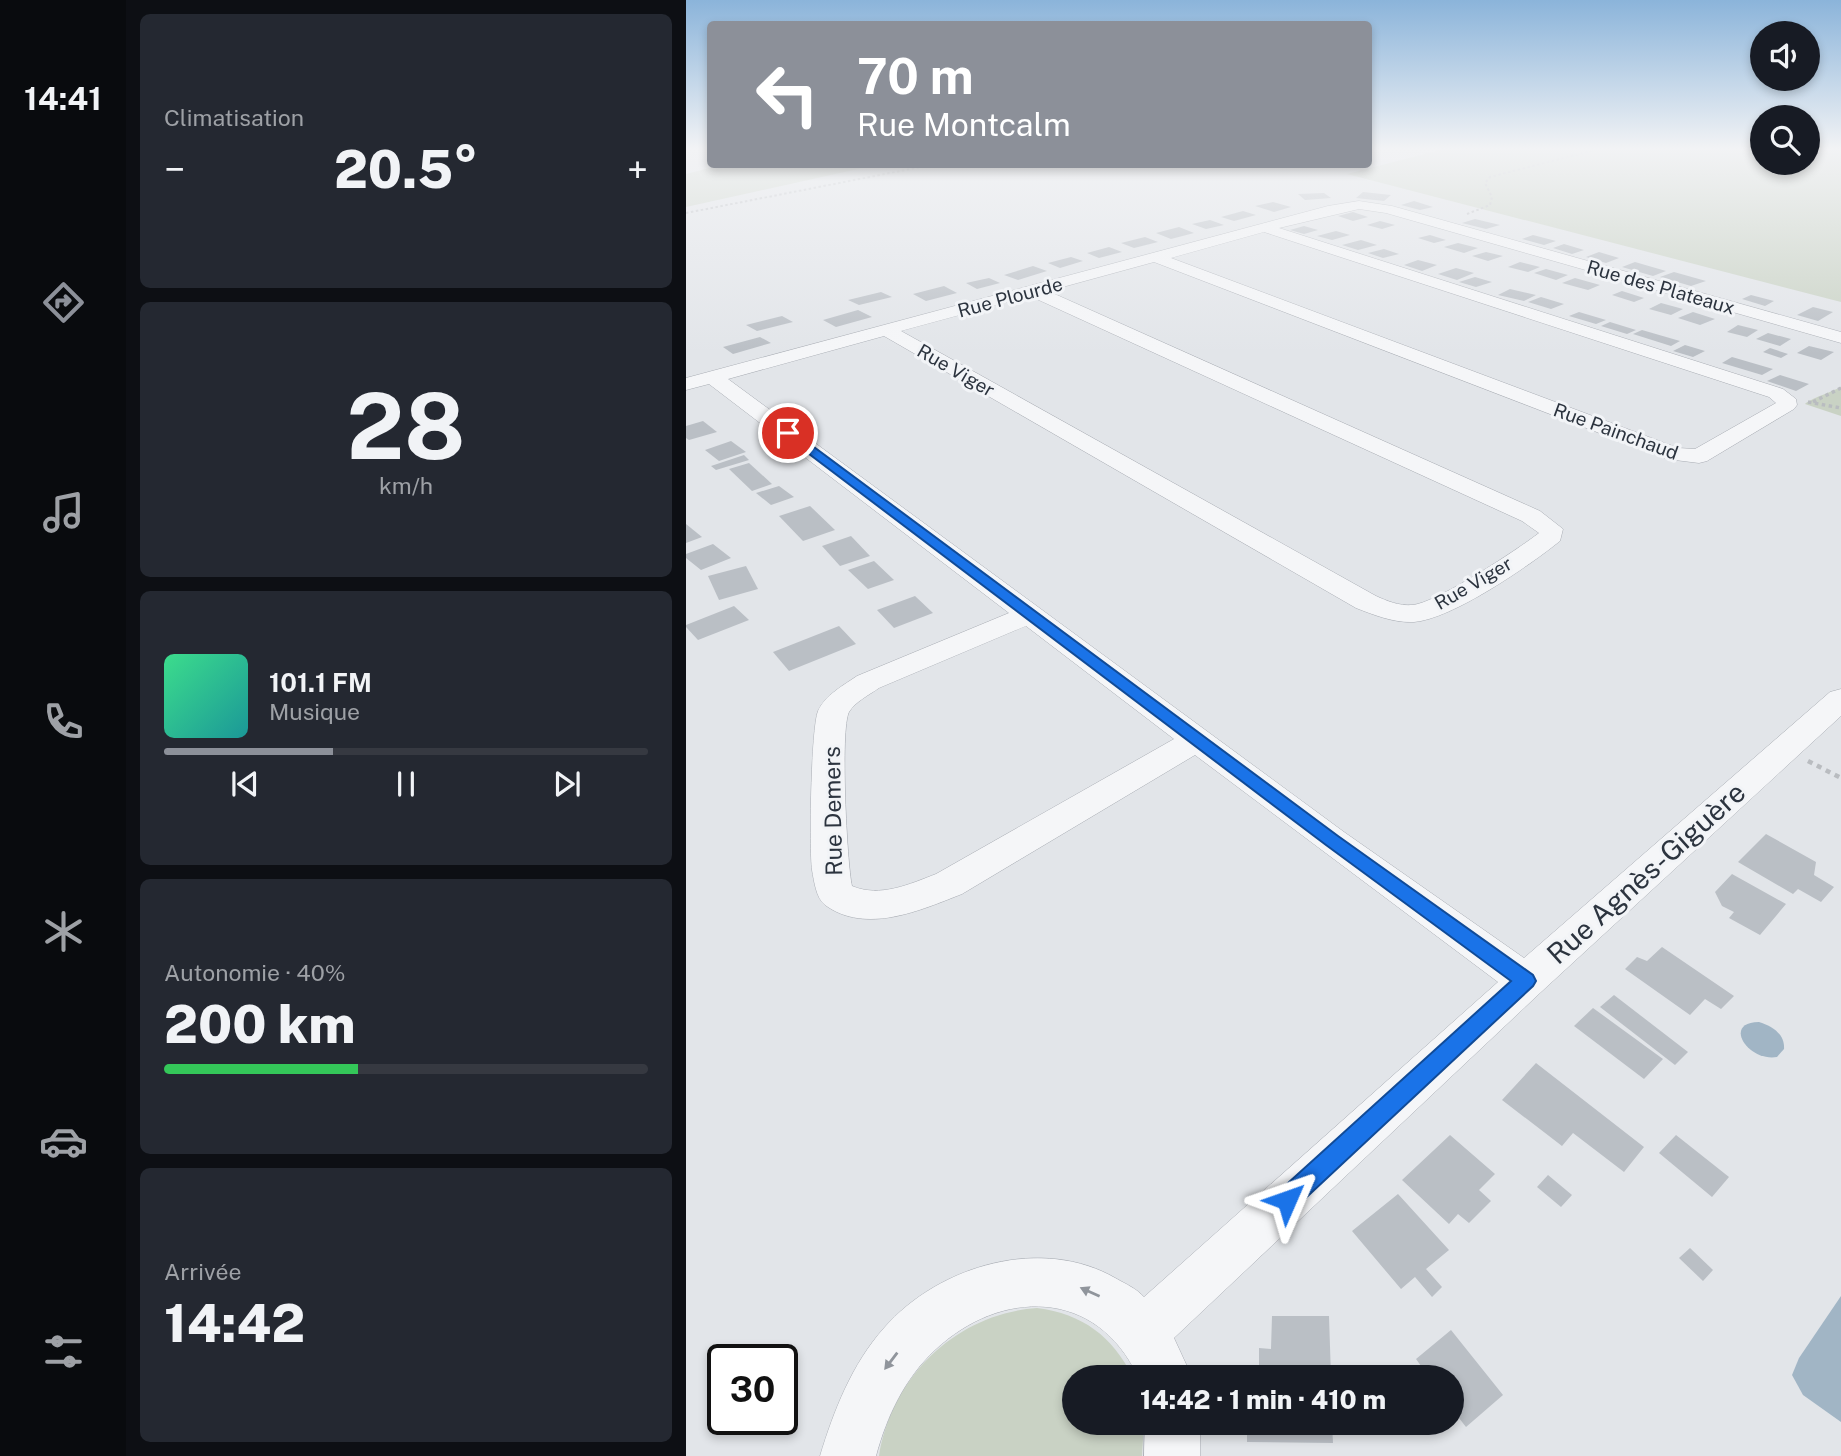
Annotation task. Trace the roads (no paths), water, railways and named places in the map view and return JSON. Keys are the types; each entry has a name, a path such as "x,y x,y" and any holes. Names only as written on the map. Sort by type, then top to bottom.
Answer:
{"street":[{"name":"Rue Plourde","path":"699,380 1301,218"},
{"name":"Rue des Plateaux","path":"1418,218 1841,338"},
{"name":"Rue Painchaud","path":"1155,257 1675,454 1699,456 1787,405 1786,399 1776,393 1265,228"},
{"name":"Rue Viger","path":"886,330 1386,611 1406,614 1422,612 1444,602 1551,536 1550,529 1531,516 1033,291"},
{"path":"699,380 1030,614 1526,981"},
{"name":"Rue Demers","path":"1030,614 868,682 846,697 832,712 828,768 830,868 836,894 854,904 877,906 906,901 949,884 1197,739"},
{"name":"Rue Agnès-Giguère","path":"1142,1333 1526,981 1841,699"},
{"path":"848,1456 862,1411 885,1368 915,1333 933,1318 969,1296 1008,1283 1046,1280 1083,1288 1115,1306 1142,1333 1160,1365"},
{"path":"1172,1456 1173,1435"}],"water":[{"path":"1759,1022 1773,1028 1780,1035 1784,1049 1777,1057 1757,1054 1743,1041 1742,1028"},
{"path":"1841,1296 1841,1422 1803,1395 1792,1375 1799,1358"}]}
